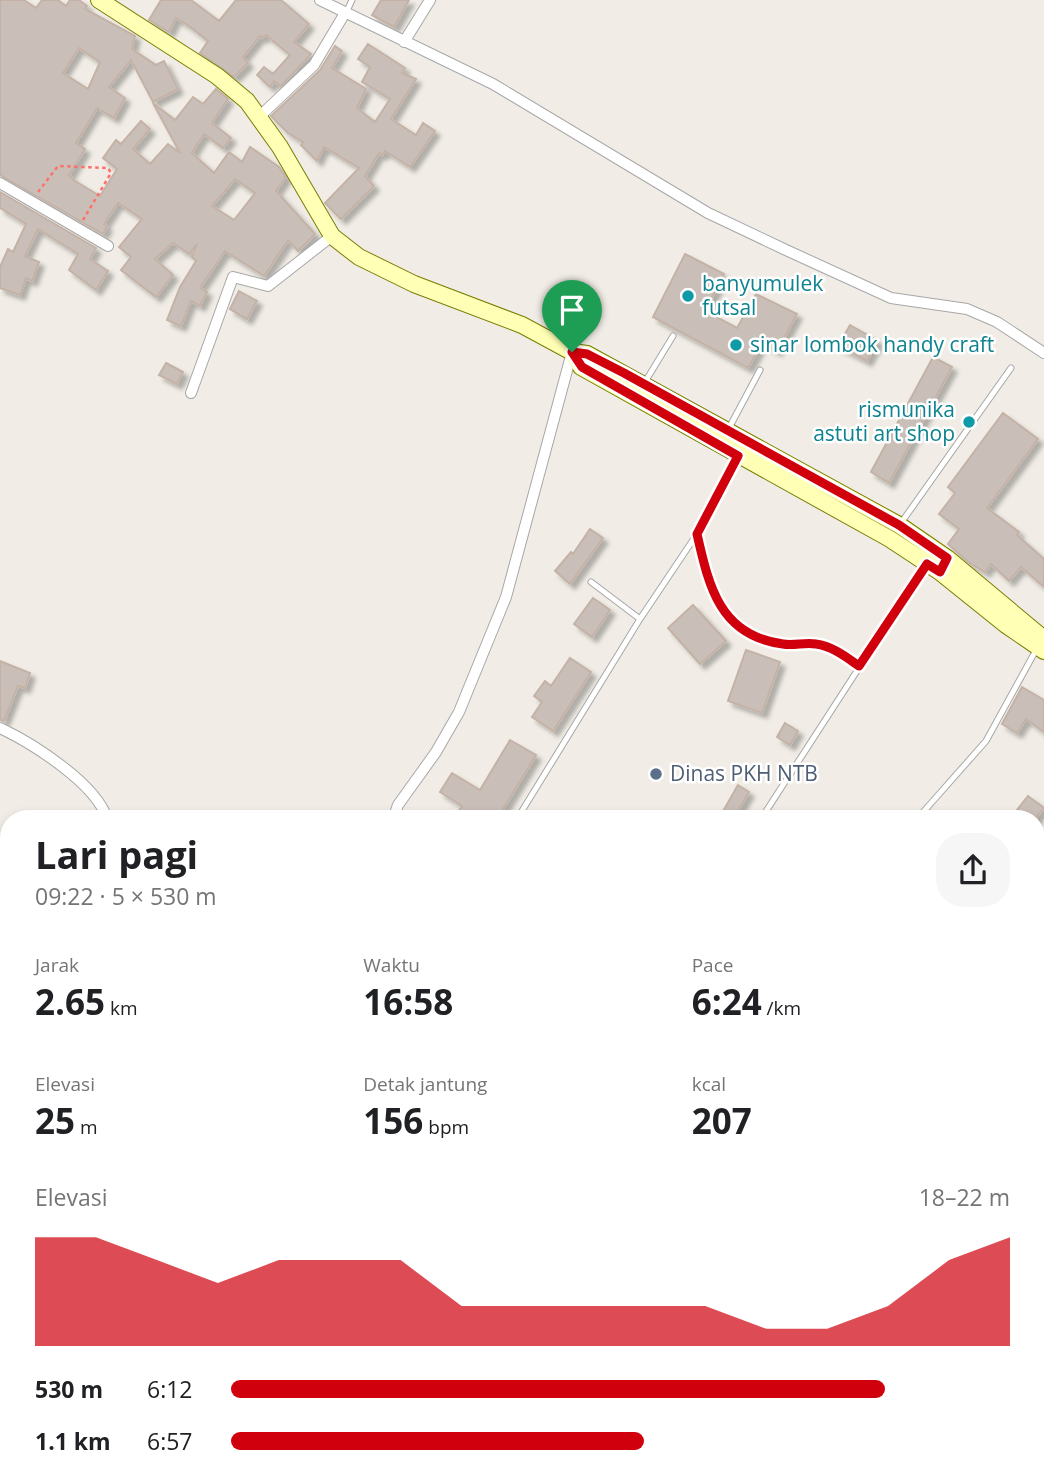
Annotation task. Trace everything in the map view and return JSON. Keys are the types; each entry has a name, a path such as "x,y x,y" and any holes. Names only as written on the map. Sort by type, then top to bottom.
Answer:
{"main road":[{"path":"99,0 228,83 260,116 332,236 373,266 522,325 572,352 587,354 644,384 724,440"},
{"path":"572,352 582,367 899,525 938,564 1042,644"},
{"path":"740,448 821,501 938,564"}],"street":[{"path":"320,0 493,84 709,213 891,298 967,309 997,322 1044,353"},
{"path":"404,42 430,0"},
{"path":"260,116 314,65 345,13"},
{"path":"0,183 108,246"},
{"path":"191,393 233,278 268,286 332,236"},
{"path":"396,810 436,752 459,712 506,597 572,352"},
{"path":"0,728 42,752 99,802 103,810"}],"lane":[{"path":"345,13 352,0"},
{"path":"644,384 673,336"},
{"path":"899,525 1011,368"},
{"path":"724,440 760,370"},
{"path":"523,810 640,619 697,534 740,448"},
{"path":"697,534 711,591 729,619 773,643 828,647 859,666"},
{"path":"767,810 859,666 938,564"},
{"path":"591,582 640,619"},
{"path":"925,810 986,741 1042,644"}],"path":[{"path":"30,202 58,166 108,168 111,173 77,229"}],"building":[{"path":"0,0 24,0 36,8 42,0 58,0 66,6 70,0 79,0 87,6 85,9 135,36 132,49 156,65 164,61 178,89 153,102 131,60 109,87 125,98 114,118 97,108 76,143 85,149 69,175 75,181 100,196 117,169 103,158 116,140 121,144 141,121 150,129 133,149 150,164 168,144 180,153 153,103 175,120 193,97 203,104 216,89 228,99 212,123 231,138 223,148 204,134 192,153 214,173 229,152 242,162 250,147 279,167 286,177 276,191 315,234 298,251 288,240 264,276 225,251 200,288 207,292 200,306 191,301 181,326 167,320 180,287 196,261 192,257 197,244 189,254 173,243 155,259 173,275 156,297 121,270 131,257 119,247 142,219 118,203 104,224 107,227 103,234 0,175","holes":["79,48 100,62 88,89 63,73","235,179 255,193 234,220 212,206"]},
{"path":"161,0 191,0 219,21 236,0 281,0 309,24 294,42 311,54 281,86 274,81 270,87 257,75 264,67 273,74 290,55 266,35 262,38 260,36 243,57 248,63 234,77 200,53 208,41 189,26 176,18 169,32 149,20"},
{"path":"381,0 409,0 394,27 372,15"},
{"path":"368,44 405,68 402,73 416,79 391,119 416,135 423,123 435,131 410,167 385,151 382,155 379,153 365,176 374,186 341,219 325,203 359,168 324,147 317,161 301,145 303,142 288,133 271,116 320,70 335,46 342,51 332,68 366,89 357,108 375,122 390,99 362,82 370,67 358,59"},
{"path":"0,192 96,248 90,259 108,271 96,290 69,270 78,254 38,229 25,256 39,262 32,281 26,278 20,295 0,288 0,267 8,249 13,252 26,224 0,208"},
{"path":"685,254 724,274 705,311 737,328 756,294 797,314 777,351 762,343 748,368 653,317"},
{"path":"239,291 257,301 247,319 230,309"},
{"path":"850,325 878,341 867,361 838,346"},
{"path":"933,357 952,367 889,483 871,472"},
{"path":"166,363 183,372 177,384 159,375"},
{"path":"1003,413 1038,439 987,508 1019,532 1017,535 1044,559 1044,587 1021,567 1009,581 991,564 985,572 968,562 948,544 959,529 939,514 955,493 948,487"},
{"path":"590,529 603,538 570,584 555,571 571,552 573,554"},
{"path":"593,598 610,610 592,637 574,624"},
{"path":"693,605 726,641 700,664 668,628"},
{"path":"746,650 780,662 762,713 728,701"},
{"path":"570,658 591,672 553,731 532,717 542,702 534,696 545,681 551,686"},
{"path":"0,661 30,673 25,688 18,686 4,721 0,720"},
{"path":"1022,687 1044,700 1044,732 1026,719 1017,733 1002,724"},
{"path":"785,723 798,731 790,745 777,737"},
{"path":"510,740 536,755 502,810 460,810 462,806 440,792 452,773 480,790"},
{"path":"738,785 749,792 738,810 724,810"},
{"path":"1028,796 1044,808 1042,810 1017,810"}],"place":[{"name":"banyumulek futsal","path":"688,296"},
{"name":"sinar lombok handy craft","path":"736,345"},
{"name":"rismunika astuti art shop","path":"969,422"},
{"name":"Dinas PKH NTB","path":"656,774"}],"route":[{"path":"572,352 587,354 624,373 727,433 899,525 947,558 940,572 927,564 859,666 828,647 773,643 742,628 729,619 711,591 697,534 738,456 582,367 572,352"}]}
